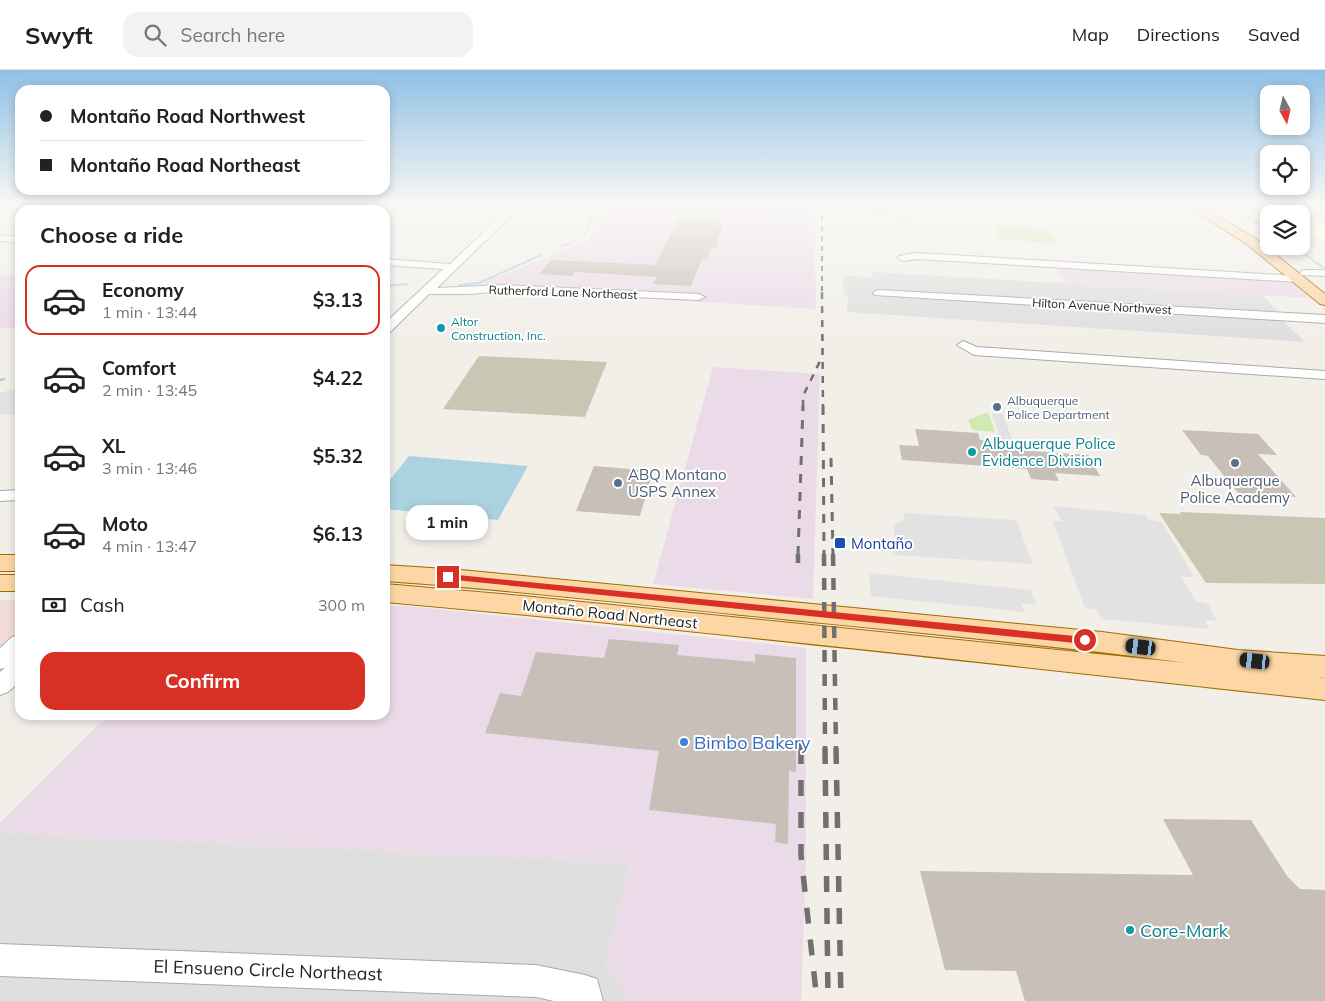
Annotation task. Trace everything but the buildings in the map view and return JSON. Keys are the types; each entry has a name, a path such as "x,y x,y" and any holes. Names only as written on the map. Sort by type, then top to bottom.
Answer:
{"main road":[{"path":"1263,249 1325,290"},
{"path":"1280,255 1325,301"},
{"path":"0,563 15,563"},
{"name":"Montaño Road Northeast","path":"390,573 470,579 834,626"},
{"path":"0,583 15,583"},
{"name":"Montaño Road Northeast","path":"390,593 523,605 834,626"},
{"path":"834,626 1102,642 1246,660 1325,667"},
{"path":"834,626 1325,690"}],"street":[{"path":"390,325 471,249"},
{"path":"903,258 917,256 1301,276 1325,273"},
{"path":"390,262 453,267"},
{"name":"Rutherford Lane Northeast","path":"427,291 469,291 504,288 699,297"},
{"name":"Hilton Avenue Northwest","path":"879,293 1325,319"},
{"path":"390,309 407,310"},
{"path":"964,345 974,351 1325,375"},
{"path":"0,496 15,496"},
{"path":"0,661 15,648"},
{"path":"0,686 15,672"},
{"name":"El Ensueno Circle Northeast","path":"0,960 536,980 585,991 587,1001"}],"shaded area":[{"path":"566,249 815,249 816,309 470,288"},
{"path":"1054,266 1286,281 1292,282 1309,298 1066,283"},
{"path":"872,272 1262,295 1281,314 1281,319 1305,342 847,312 848,297 844,293 843,276 872,277"},
{"path":"0,275 15,276 15,329 0,328"},
{"path":"479,356 607,362 585,417 443,409"},
{"path":"713,367 820,374 813,599 653,584"},
{"path":"15,388 15,415 0,414 0,393"},
{"path":"992,413 1003,414 1014,445 1002,444"},
{"path":"1053,506 1145,515 1148,519 1162,522 1194,577 1181,577 1196,601 1208,604 1217,621 1205,620 1209,629 1102,619 1096,609 1085,608 1053,521 1062,521"},
{"path":"1180,512 1325,518 1325,584 1206,583 1159,513 1181,514"},
{"path":"903,513 1016,520 1033,564 893,555 892,549 896,541 893,525 905,519"},
{"path":"869,573 1031,590 1036,604 1021,603 1024,612 871,596"},
{"path":"0,600 15,600 15,636 0,650"},
{"path":"390,605 806,648 806,863 801,1001 631,1001 605,964 630,863 0,833 0,823 97,726 106,720 390,720"},
{"path":"0,833 630,863 605,964 631,1001 0,1001"}],"green space":[{"path":"988,412 995,432 973,430 968,420"}],"water":[{"path":"409,456 528,466 498,520 390,509 390,480"}],"waterway":[{"path":"459,285 479,283 541,255"},
{"path":"1306,255 1325,269"},
{"path":"390,286 407,284"},
{"path":"0,380 4,379"}],"railway":[{"path":"822,249 822,292"},
{"path":"822,292 823,407"},
{"path":"803,406 803,396 822,357"},
{"path":"798,555 803,406"},
{"path":"823,406 824,555"},
{"path":"831,458 833,555"},
{"path":"824,554 825,749"},
{"path":"833,554 836,749"},
{"path":"798,555 798,563"},
{"path":"801,740 801,855 817,1001"},
{"path":"825,748 828,1001"},
{"path":"836,748 841,1001"}],"place":[{"name":"Altor Construction, Inc.","path":"441,328"},
{"name":"Albuquerque Police Department","path":"997,407"},
{"name":"Albuquerque Police Evidence Division","path":"972,452"},
{"name":"Albuquerque Police Academy","path":"1235,463"},
{"name":"ABQ Montano USPS Annex","path":"618,483"},
{"name":"Montaño","path":"840,543"},
{"name":"Bimbo Bakery","path":"684,742"},
{"name":"Core-Mark","path":"1130,930"}],"route":[{"path":"448,577 1085,640"}]}
